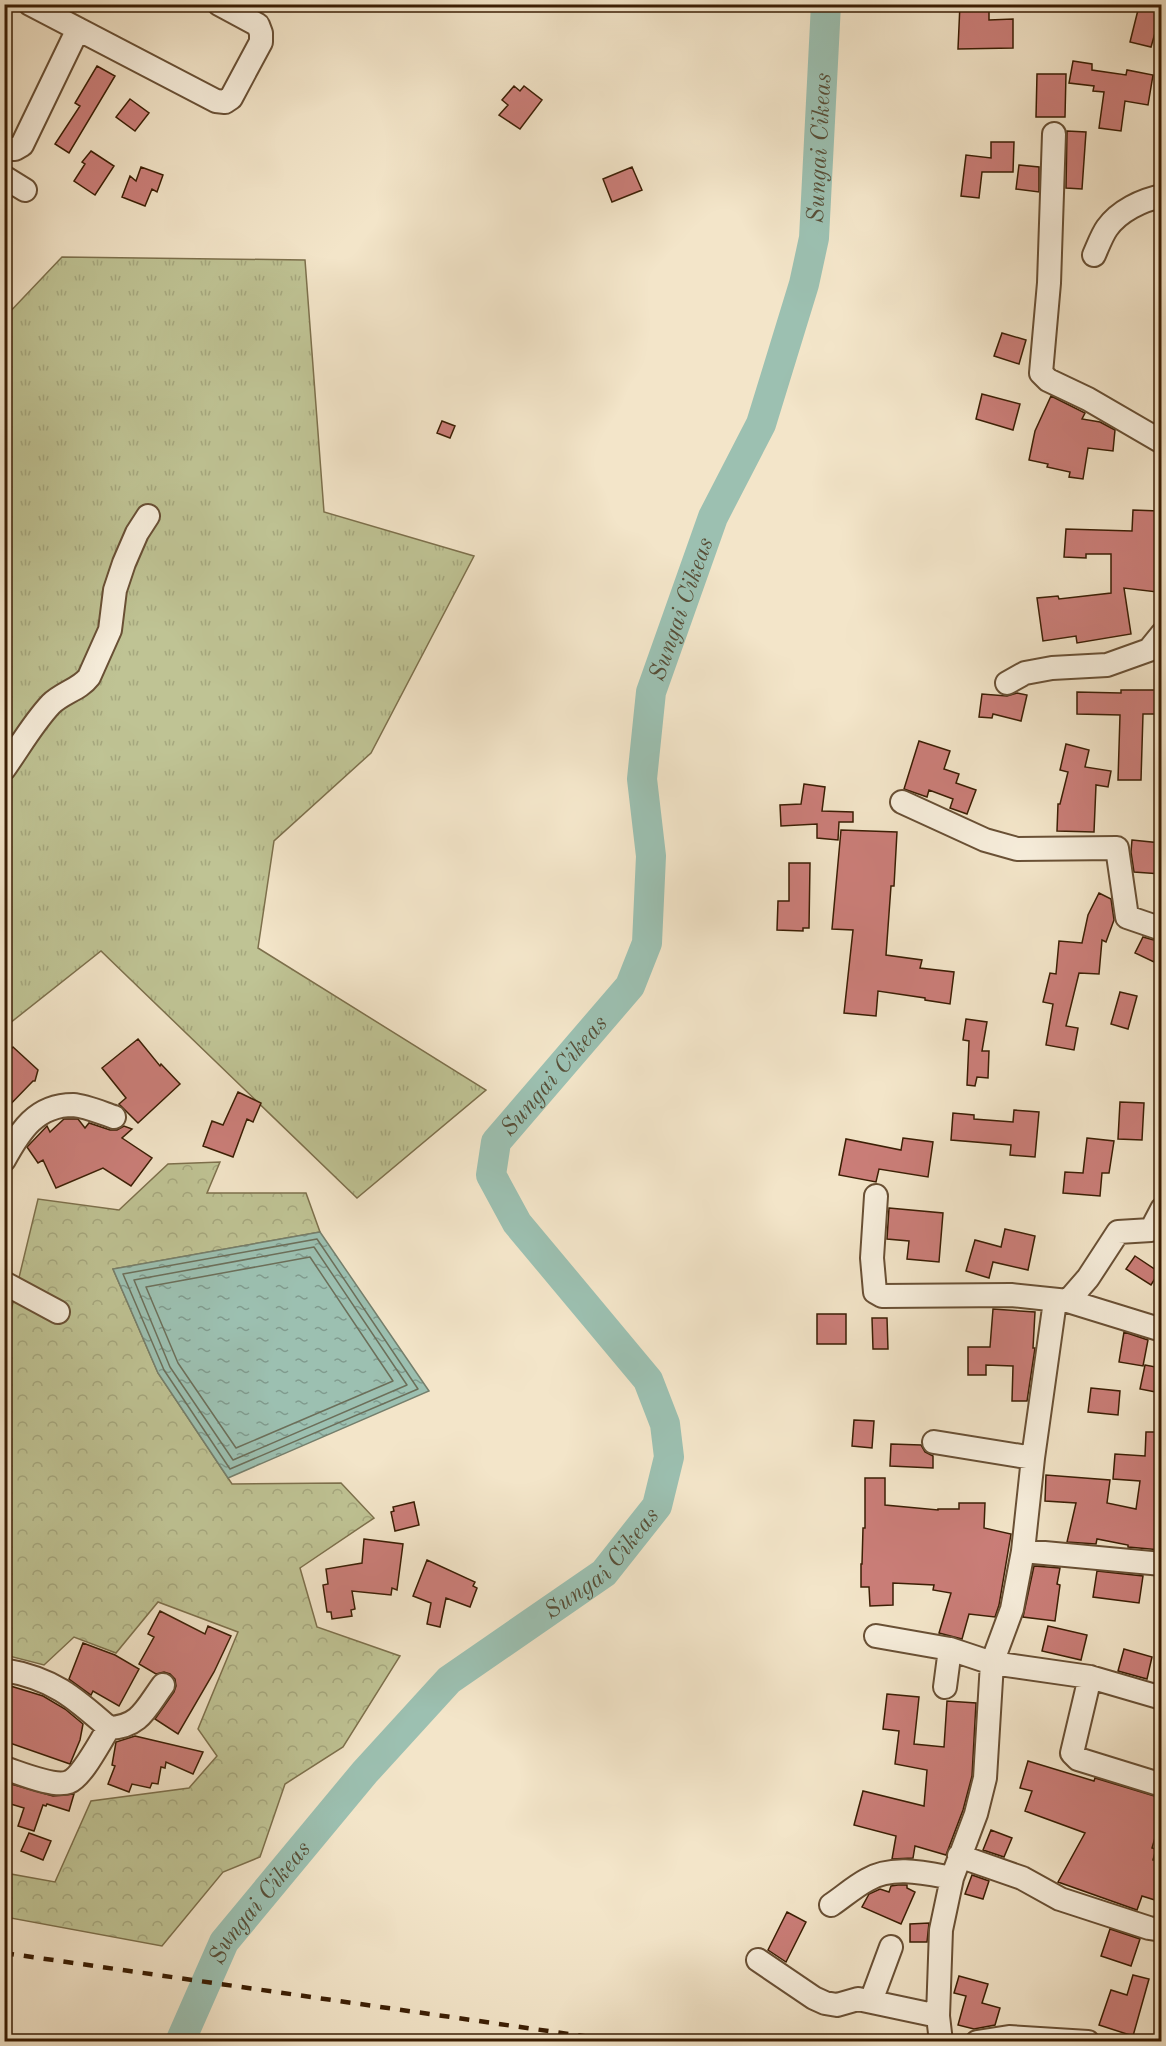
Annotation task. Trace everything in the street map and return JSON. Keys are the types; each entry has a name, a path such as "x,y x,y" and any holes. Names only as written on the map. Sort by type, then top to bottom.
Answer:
{"street":[{"path":"30,4 216,101 225,102 231,98 261,42 261,33 258,25 219,4"},
{"path":"4,149 15,149 22,145 78,29"},
{"path":"1054,134 1049,282 1041,373 1048,380 1088,399 1161,442"},
{"path":"4,177 25,190"},
{"path":"1094,255 1107,228 1126,211 1149,199 1161,196"},
{"path":"4,769 51,704 89,677 108,637 115,590 124,563 137,533 148,516"},
{"path":"1007,683 1025,673 1052,668 1107,665 1149,650 1161,634"},
{"path":"902,802 985,840 1017,849 1117,848 1128,917 1161,929"},
{"path":"7,1148 27,1123 56,1107 75,1105 114,1117"},
{"path":"876,1196 872,1258 874,1289 878,1295 1011,1295 1062,1300 1161,1330"},
{"path":"941,2042 938,2016 941,1930 952,1878 976,1814 985,1778 992,1663 1012,1609 1023,1551 1033,1458 1062,1300 1088,1278 1118,1232 1152,1230 1161,1209"},
{"path":"4,1282 58,1312"},
{"path":"934,1442 1033,1458"},
{"path":"1023,1551 1161,1564"},
{"path":"876,1636 950,1649 992,1663 1090,1677 1161,1698"},
{"path":"945,1687 950,1649"},
{"path":"4,1670 44,1681 72,1695 109,1728 126,1727 137,1720 163,1685"},
{"path":"1090,1677 1072,1753 1078,1759 1161,1785"},
{"path":"4,1768 42,1780 70,1782 78,1775 109,1728"},
{"path":"959,1856 1022,1878 1060,1899 1161,1930"},
{"path":"831,1905 868,1879 884,1873 910,1871 952,1878"},
{"path":"871,2001 891,1947"},
{"path":"758,1960 825,2003 837,2005 858,1999 938,2016"},
{"path":"977,2042 1009,2037 1088,2042"}],"green space":[{"path":"62,257 305,260 324,512 474,556 371,753 274,841 258,948 486,1090 357,1198 101,951 5,1027 4,318"},
{"path":"220,1162 207,1193 306,1193 320,1232 113,1269 158,1373 232,1484 341,1483 374,1518 300,1568 317,1627 400,1656 343,1747 285,1784 260,1857 223,1872 162,1946 5,1917 5,1873 55,1882 91,1801 189,1788 217,1756 198,1729 238,1632 158,1602 116,1653 74,1637 44,1665 5,1655 5,1319 9,1319 38,1199 119,1210 168,1164"}],"water":[{"path":"320,1232 429,1391 228,1478 158,1373 113,1269"}],"building":[{"path":"960,4 989,4 989,20 1013,19 1013,48 958,49"},
{"path":"1139,6 1161,12 1151,47 1130,42"},
{"path":"1073,61 1092,64 1092,70 1126,75 1127,70 1153,75 1148,105 1125,101 1121,131 1099,128 1104,92 1093,91 1094,86 1069,83"},
{"path":"97,66 115,76 69,153 55,144 80,106 75,103"},
{"path":"1037,74 1066,74 1065,117 1036,117"},
{"path":"514,86 520,91 524,86 542,100 520,129 499,115 508,105 502,100"},
{"path":"130,99 149,113 135,131 116,117"},
{"path":"1067,131 1086,132 1082,189 1066,188"},
{"path":"991,142 1014,142 1013,172 982,172 979,198 961,196 966,155 991,158"},
{"path":"91,151 114,166 95,195 74,181 85,164 82,162"},
{"path":"1019,165 1039,167 1039,192 1016,189"},
{"path":"141,167 163,175 157,192 152,189 145,206 122,197 130,176 136,181"},
{"path":"632,167 642,190 612,202 603,179"},
{"path":"1002,333 1026,340 1019,364 994,356"},
{"path":"982,394 1020,404 1013,430 976,419"},
{"path":"1051,396 1085,413 1082,419 1100,422 1115,430 1113,451 1088,448 1083,479 1069,477 1070,472 1029,460 1035,431"},
{"path":"442,421 455,426 450,438 437,433"},
{"path":"1133,510 1159,511 1156,565 1161,565 1157,592 1124,588 1131,634 1077,643 1076,636 1043,641 1037,598 1058,596 1059,599 1111,593 1111,554 1086,554 1086,558 1064,557 1066,529 1132,531"},
{"path":"1121,690 1161,690 1161,714 1143,714 1141,780 1118,780 1120,715 1077,714 1077,692 1121,693"},
{"path":"1017,693 1027,695 1021,721 993,714 992,718 979,717 982,694 1007,696"},
{"path":"919,741 950,751 944,769 959,774 956,783 976,790 967,814 950,808 953,799 929,790 927,797 904,789"},
{"path":"1066,744 1089,750 1085,767 1111,771 1108,787 1096,785 1094,832 1057,831 1058,804 1060,804 1068,772 1060,770"},
{"path":"804,784 825,787 822,811 853,812 853,822 839,822 838,840 817,838 817,824 781,826 780,805 801,804"},
{"path":"841,830 897,832 894,886 891,886 886,955 922,960 920,968 954,972 950,1004 878,991 876,1016 844,1013 853,930 832,929"},
{"path":"1132,840 1161,843 1161,874 1134,872"},
{"path":"789,863 810,863 809,928 803,928 803,931 777,930 778,901 789,901"},
{"path":"1099,893 1111,899 1114,920 1106,942 1102,940 1099,974 1079,973 1066,1026 1078,1028 1074,1050 1046,1045 1053,1004 1043,1002 1050,973 1056,974 1059,941 1082,943 1088,915"},
{"path":"1143,937 1161,942 1154,962 1135,953"},
{"path":"1120,992 1137,996 1128,1029 1111,1024"},
{"path":"966,1019 987,1022 982,1051 989,1051 988,1078 977,1077 975,1086 967,1085 969,1041 963,1040"},
{"path":"138,1039 160,1066 161,1064 180,1084 138,1123 119,1104 126,1098 102,1068"},
{"path":"13,1047 38,1070 35,1081 4,1111 4,1056"},
{"path":"238,1092 261,1103 253,1122 247,1119 233,1157 203,1146 212,1121 223,1125"},
{"path":"1120,1102 1144,1103 1142,1140 1118,1139"},
{"path":"1014,1110 1039,1112 1035,1157 1010,1155 1011,1145 951,1140 953,1113 974,1115 974,1119 1013,1122"},
{"path":"64,1119 78,1119 85,1128 89,1123 110,1130 117,1130 124,1126 132,1129 122,1138 152,1158 131,1186 103,1168 56,1188 43,1160 38,1163 27,1147 47,1126 50,1132"},
{"path":"903,1138 933,1142 928,1177 879,1169 876,1182 839,1175 846,1139 901,1150"},
{"path":"1087,1138 1114,1141 1109,1173 1102,1173 1100,1196 1063,1193 1065,1172 1083,1173"},
{"path":"889,1208 943,1213 939,1262 907,1259 909,1241 887,1239"},
{"path":"1005,1229 1035,1236 1028,1270 993,1262 989,1278 966,1271 975,1240 1001,1247"},
{"path":"1135,1256 1159,1272 1151,1285 1126,1269"},
{"path":"993,1309 1035,1312 1033,1348 1035,1348 1027,1401 1012,1401 1013,1366 986,1365 986,1375 968,1375 968,1347 990,1347"},
{"path":"817,1314 846,1314 846,1344 817,1344"},
{"path":"872,1318 887,1318 888,1349 873,1349"},
{"path":"1124,1332 1148,1340 1143,1366 1119,1362"},
{"path":"1145,1365 1161,1368 1161,1393 1140,1389"},
{"path":"1091,1388 1120,1391 1118,1415 1088,1412"},
{"path":"854,1420 874,1421 872,1448 852,1446"},
{"path":"1146,1432 1161,1432 1161,1550 1128,1547 1128,1545 1097,1539 1096,1544 1067,1542 1076,1503 1045,1501 1046,1475 1110,1480 1107,1503 1136,1509 1140,1481 1113,1479 1115,1454 1145,1456"},
{"path":"891,1444 921,1445 925,1452 933,1456 933,1468 890,1466"},
{"path":"865,1478 885,1478 885,1505 938,1510 959,1509 959,1503 985,1503 984,1528 1011,1534 995,1617 969,1614 962,1639 939,1633 951,1593 933,1590 934,1585 893,1583 893,1605 870,1606 869,1587 861,1587 863,1528 865,1528"},
{"path":"414,1502 419,1525 395,1531 391,1512 394,1511 393,1507"},
{"path":"364,1539 403,1544 397,1590 392,1588 391,1595 352,1591 355,1609 351,1610 352,1616 332,1619 331,1612 327,1612 323,1585 328,1584 326,1569 362,1563"},
{"path":"427,1560 475,1582 473,1586 477,1588 470,1607 446,1598 440,1627 427,1624 431,1603 413,1596"},
{"path":"1034,1566 1060,1568 1055,1621 1023,1617"},
{"path":"1097,1571 1143,1576 1139,1603 1093,1597"},
{"path":"160,1611 205,1634 208,1626 231,1636 214,1672 178,1734 155,1719 174,1692 175,1679 164,1672 156,1674 139,1664 154,1637 148,1634"},
{"path":"1048,1626 1087,1635 1081,1660 1042,1651"},
{"path":"83,1643 115,1655 139,1669 119,1706 93,1691 91,1695 69,1679"},
{"path":"1124,1649 1152,1657 1147,1679 1118,1671"},
{"path":"4,1684 43,1696 65,1709 83,1724 80,1740 70,1764 4,1741"},
{"path":"887,1694 919,1697 914,1744 944,1747 947,1701 976,1703 972,1776 963,1810 946,1855 915,1846 913,1858 892,1859 896,1836 854,1825 863,1791 924,1806 927,1770 895,1764 899,1731 883,1729"},
{"path":"135,1736 203,1752 193,1774 166,1762 165,1768 161,1767 158,1784 152,1783 150,1788 132,1784 129,1792 108,1784 115,1766 112,1765 116,1742"},
{"path":"1028,1761 1161,1798 1161,1818 1152,1848 1156,1849 1153,1860 1161,1862 1161,1902 1142,1896 1137,1910 1058,1882 1085,1833 1025,1811 1032,1791 1020,1788"},
{"path":"4,1782 53,1796 74,1794 69,1811 47,1804 43,1805 34,1831 18,1826 24,1808 4,1802"},
{"path":"991,1830 1012,1838 1004,1857 983,1850"},
{"path":"29,1833 51,1841 43,1860 21,1851"},
{"path":"972,1875 989,1881 983,1899 965,1894"},
{"path":"907,1885 907,1888 915,1892 901,1924 862,1907 869,1894 880,1889 889,1892 891,1886"},
{"path":"787,1912 806,1922 786,1962 768,1950"},
{"path":"929,1923 927,1942 910,1942 910,1924"},
{"path":"1110,1929 1140,1939 1131,1966 1101,1956"},
{"path":"1133,1975 1149,1979 1133,2036 1099,2025 1111,1990 1127,1995"},
{"path":"959,1976 988,1984 982,2003 1000,2008 995,2025 974,2029 958,2025 966,1996 954,1993"}],"waterway":[{"name":"Sungai Cikeas","path":"180,2042 224,1942 365,1772 449,1680 604,1573 657,1506 669,1457 665,1424 648,1380 517,1223 491,1175 496,1142 630,986 647,943 651,856 642,779 651,692 713,517 761,424 804,284 814,238 826,4"}],"railway":[{"path":"4,1953 625,2042"}]}
